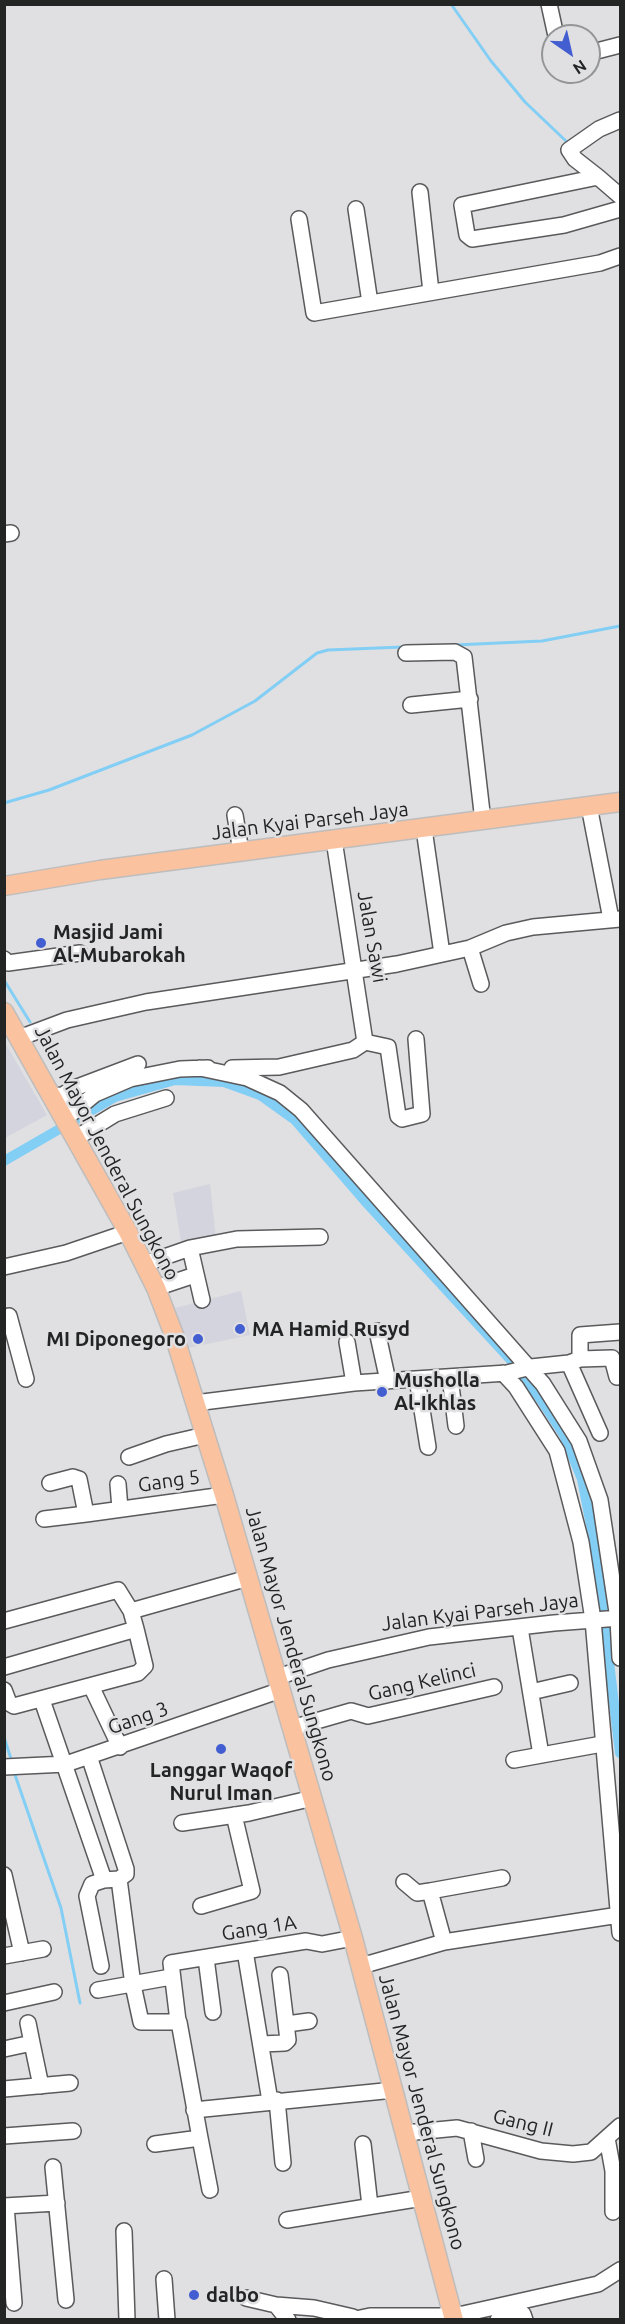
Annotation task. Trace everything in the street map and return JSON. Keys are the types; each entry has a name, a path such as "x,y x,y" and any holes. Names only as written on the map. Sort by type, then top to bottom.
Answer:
{"main road":[{"name":"Jalan Kyai Parseh Jaya","path":"4,886 100,870 621,802"},
{"name":"Jalan Mayor Jenderal Sungkono","path":"4,1012 26,1035 73,1111 75,1137 156,1288 224,1495 313,1798 361,1966 454,2318"}],"street":[{"path":"549,4 553,24"},
{"path":"601,50 621,45"},
{"path":"619,192 575,159 569,150 599,129 621,120"},
{"path":"598,177 465,203 462,205 467,235 472,239 564,225 621,210"},
{"path":"420,192 431,292"},
{"path":"356,209 370,303"},
{"path":"299,219 314,313 600,263 621,256"},
{"path":"406,653 460,653 466,663 483,821"},
{"path":"411,705 470,699"},
{"path":"26,1035 93,1014 146,1002 442,954 470,948 506,933 533,927 616,919 589,806"},
{"path":"235,815 241,852"},
{"path":"424,829 442,954"},
{"name":"Jalan Sawi","path":"334,840 356,969 365,1042"},
{"path":"470,948 481,984"},
{"path":"4,959 8,963 80,953"},
{"path":"73,1111 95,1094 130,1078 200,1068 279,1067 353,1050 365,1042 386,1044 389,1048 398,1116 402,1119 422,1114 416,1039"},
{"path":"63,1095 138,1064"},
{"path":"200,1068 247,1078 280,1094 302,1110 528,1368 562,1412 579,1441 600,1500 618,1619 621,1658"},
{"path":"75,1137 115,1114 166,1098"},
{"path":"4,1267 66,1253 128,1232"},
{"path":"144,1264 190,1248 237,1239 320,1237"},
{"path":"190,1248 202,1300"},
{"path":"156,1288 195,1275"},
{"path":"6,1313 26,1379"},
{"path":"377,1331 388,1381"},
{"path":"600,1433 574,1361 579,1335 621,1332"},
{"path":"347,1342 354,1383"},
{"path":"195,1403 354,1383 505,1373 574,1361 612,1358 617,1377"},
{"path":"505,1373 557,1451 581,1542 594,1620 602,1744 621,1933"},
{"path":"450,1377 456,1426"},
{"path":"417,1379 428,1447"},
{"path":"129,1457 166,1444 205,1436"},
{"path":"50,1483 77,1477 86,1514"},
{"path":"118,1484 120,1509"},
{"name":"Gang 5","path":"44,1519 224,1495"},
{"path":"131,1611 249,1578"},
{"path":"4,1621 118,1590 131,1611 145,1666 143,1671 14,1706 9,1703 4,1690"},
{"name":"Jalan Kyai Parseh Jaya","path":"279,1684 328,1660 386,1645 429,1637 618,1619"},
{"path":"520,1628 541,1755"},
{"path":"4,1667 136,1629"},
{"path":"531,1692 570,1683"},
{"name":"Gang 3","path":"4,1767 66,1764 120,1747 279,1684"},
{"path":"91,1686 120,1747"},
{"name":"Gang Kelinci","path":"292,1728 351,1711 368,1716 494,1687"},
{"path":"42,1700 111,1880 142,2024 178,2021"},
{"path":"514,1760 602,1744"},
{"path":"88,1756 126,1869 126,1874 92,1884 87,1896 101,1966"},
{"path":"182,1823 234,1815 313,1798"},
{"path":"201,1906 252,1891 234,1815"},
{"path":"4,1875 22,1953"},
{"path":"404,1882 417,1893 502,1878"},
{"path":"430,1892 444,1942"},
{"path":"361,1966 444,1942 619,1915"},
{"name":"Gang 1A","path":"98,1990 132,1985 206,1958 306,1941 322,1944 353,1938"},
{"path":"4,1956 43,1948"},
{"path":"245,1951 283,2163"},
{"path":"206,1958 213,2012"},
{"path":"171,1970 178,2021 210,2190"},
{"path":"261,2044 287,2042 287,2024 280,1975"},
{"path":"4,2003 54,1992"},
{"path":"287,2024 309,2021"},
{"path":"28,2023 41,2086"},
{"path":"4,2049 32,2043"},
{"path":"4,2089 70,2083"},
{"path":"194,2110 393,2090"},
{"name":"Gang II","path":"405,2133 445,2127 471,2131 542,2151 582,2158 621,2126"},
{"path":"4,2136 73,2131"},
{"path":"471,2131 476,2159"},
{"path":"155,2144 200,2138"},
{"path":"607,2138 613,2171 614,2212"},
{"path":"363,2144 370,2206"},
{"path":"53,2167 66,2300"},
{"path":"287,2220 422,2198"},
{"path":"14,2303 5,2206 57,2203"},
{"path":"124,2231 128,2319"},
{"path":"246,2298 276,2305 314,2308 352,2318 454,2318 598,2284 621,2271"},
{"path":"164,2279 167,2319"},
{"path":"276,2305 288,2319"},
{"path":"498,2319 523,2314 525,2319"}],"shaded area":[{"path":"4,1041 47,1115 5,1138 4,1138"},
{"path":"210,1184 216,1239 182,1247 173,1193"},
{"path":"241,1291 250,1335 188,1348 175,1308"}],"waterway":[{"path":"451,4 491,61 525,102 566,141"},
{"path":"455,645 542,641 620,626"},
{"path":"4,803 49,790 192,735 255,701 317,653 328,650 403,647"},
{"path":"4,980 30,1022"},
{"path":"4,1161 115,1097 175,1080 224,1082 260,1095 295,1120 365,1201 510,1359 564,1435 582,1479 595,1546 620,1753"},
{"path":"4,1737 12,1762"},
{"path":"14,1772 61,1908 80,2003"}],"place":[{"name":"Masjid Jami Al-Mubarokah","path":"41,943"},
{"name":"MA Hamid Rusyd","path":"240,1329"},
{"name":"MI Diponegoro","path":"198,1339"},
{"name":"Musholla Al-Ikhlas","path":"382,1392"},
{"name":"Langgar Waqof Nurul Iman","path":"221,1749"},
{"name":"dalbo","path":"194,2295"}]}
